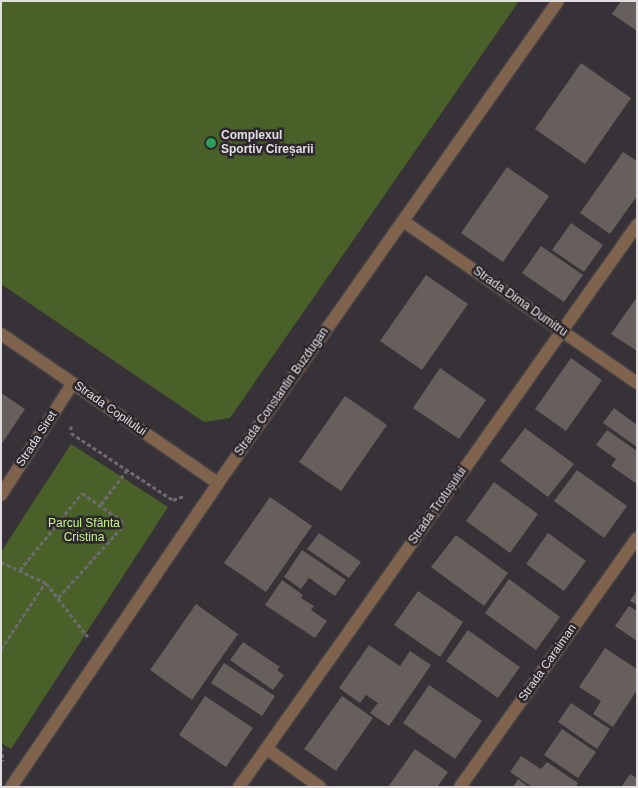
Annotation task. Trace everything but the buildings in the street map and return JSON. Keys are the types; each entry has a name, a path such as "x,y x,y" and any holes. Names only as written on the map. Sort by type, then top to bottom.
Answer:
{"street":[{"name":"Strada Constantin Buzdugan","path":"11,787 218,483 558,1"},
{"name":"Strada Dima Dumitru","path":"404,221 637,384"},
{"name":"Strada Trotușului","path":"238,787 267,749 561,330 637,225"},
{"name":"Strada Copilului","path":"1,334 218,483"},
{"name":"Strada Siret","path":"1,495 73,383"},
{"name":"Strada Caraiman","path":"460,787 637,538"},
{"path":"267,749 320,787"}],"path":[{"path":"73,383 70,433 173,500 218,483"},
{"path":"101,504 126,470"},
{"path":"20,570 79,495 85,494 101,504 122,521 122,528 57,599"},
{"path":"1,562 46,583 85,635 104,650"},
{"path":"1,650 46,583"}],"green space":[{"name":"Complexul Sportiv Cireșarii","path":"1,1 519,1 230,418 204,422 1,284"},
{"name":"Parcul Sfânta Cristina","path":"71,444 168,507 11,749 1,743 1,552"}],"place":[{"name":"Complexul Sportiv Cireșarii","path":"211,143"}]}
